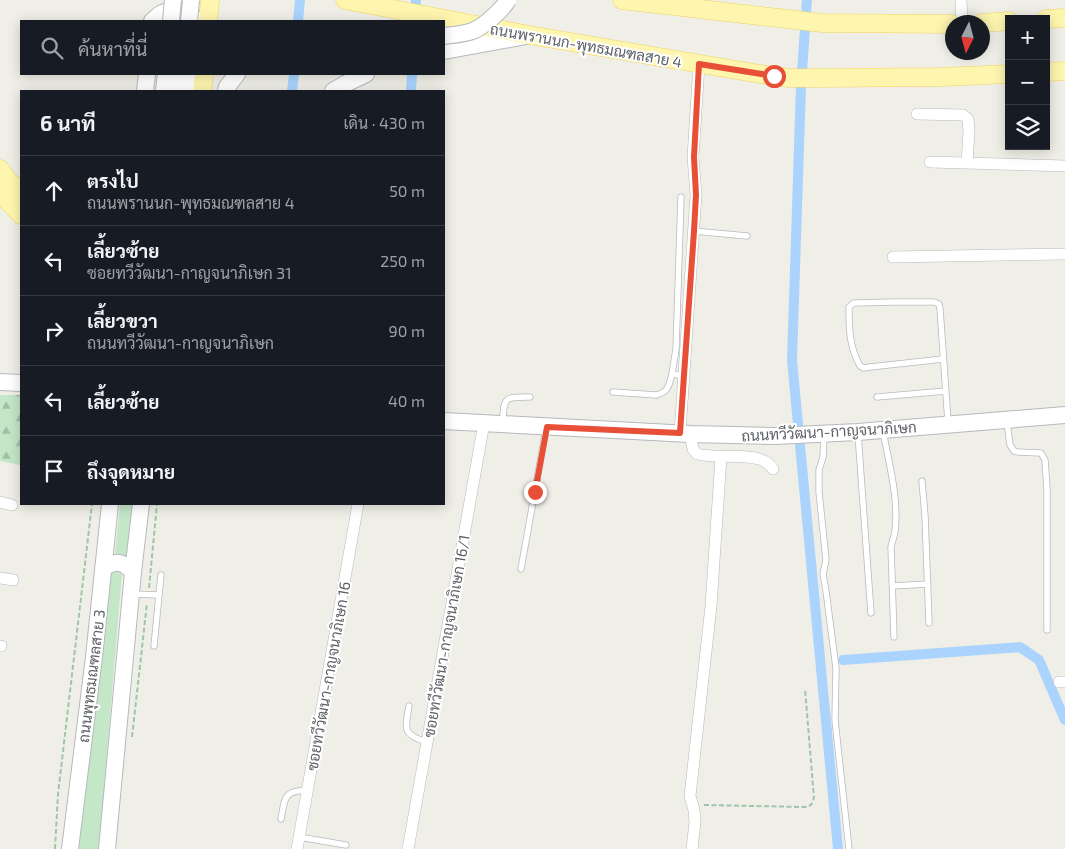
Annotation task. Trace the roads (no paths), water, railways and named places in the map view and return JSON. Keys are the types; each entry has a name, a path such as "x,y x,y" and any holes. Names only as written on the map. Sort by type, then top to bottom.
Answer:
{"main road":[{"path":"172,20 173,0"},
{"path":"188,20 191,0"},
{"path":"208,20 210,0"},
{"name":"ถนนพรานนก-พุทธมณฑลสาย 4","path":"345,0 529,35 789,78 941,77 1005,74"},
{"path":"445,36 475,30 493,17 508,0"},
{"path":"622,0 704,5 775,18 822,23 945,24"},
{"path":"153,20 162,13 172,11 184,12 193,16 196,20"},
{"path":"1050,19 1065,18"},
{"path":"990,22 1005,21"},
{"path":"445,51 529,35"},
{"path":"1050,72 1065,71"},
{"path":"146,90 147,75"},
{"path":"164,90 166,75"},
{"path":"180,90 182,75"},
{"path":"193,90 195,75"},
{"path":"202,90 204,75"},
{"path":"226,90 236,75"},
{"path":"335,90 364,75"},
{"path":"0,169 20,192"},
{"path":"0,194 20,214"},
{"path":"0,382 20,383"},
{"name":"ถนนทวีวัฒนา-กาญจนาภิเษก","path":"445,421 685,434 775,436 858,432 1065,415"},
{"name":"ถนนพุทธมณฑลสาย 3","path":"70,849 94,657 110,505"},
{"name":"ถนนพุทธมณฑลสาย 3","path":"107,849 141,505"},
{"path":"103,568 119,562 133,572"}],"street":[{"path":"961,0 962,15"},
{"path":"699,64 694,157 696,195 684,376 685,434 698,454 756,458 765,462 773,469"},
{"path":"916,114 963,115 968,119 969,132 966,163"},
{"path":"930,162 1065,166"},
{"path":"893,256 1065,254"},
{"name":"ซอยทวีวัฒนา-กาญจนาภิเษก 16/1","path":"408,849 484,423"},
{"path":"692,849 695,822 690,796 710,606 721,457"},
{"name":"ซอยทวีวัฒนา-กาญจนาภิเษก 16","path":"298,843 358,505"},
{"path":"0,578 13,580"}],"lane":[{"path":"613,392 656,395 662,394 668,388 676,349 681,197"},
{"path":"694,231 747,236"},
{"path":"943,360 864,368 860,366 854,356 849,332 849,307 854,303 934,302 939,304 948,425"},
{"path":"672,374 684,376"},
{"path":"878,397 946,391"},
{"path":"502,424 504,403 508,399 530,397"},
{"path":"1007,420 1010,445 1014,451 1040,454 1045,460 1047,489 1047,630"},
{"path":"522,569 547,427"},
{"path":"883,429 892,474 896,511 895,533 891,547 894,637"},
{"path":"858,432 871,613"},
{"path":"818,434 823,457 818,492 826,560 823,574 836,668 835,720 849,849"},
{"path":"922,481 929,623"},
{"path":"154,646 161,575"},
{"path":"892,586 928,584"},
{"path":"131,594 159,595"},
{"path":"409,706 407,732 411,737 427,742"},
{"path":"281,819 287,796 296,790 307,790"},
{"path":"298,843 346,845"}],"waterway":[{"path":"298,20 300,0"},
{"path":"415,18 416,0"},
{"path":"807,0 801,86 792,360 838,849"},
{"path":"292,90 294,75"},
{"path":"411,90 412,75"},
{"path":"843,660 1020,647 1039,660 1065,720"}]}
